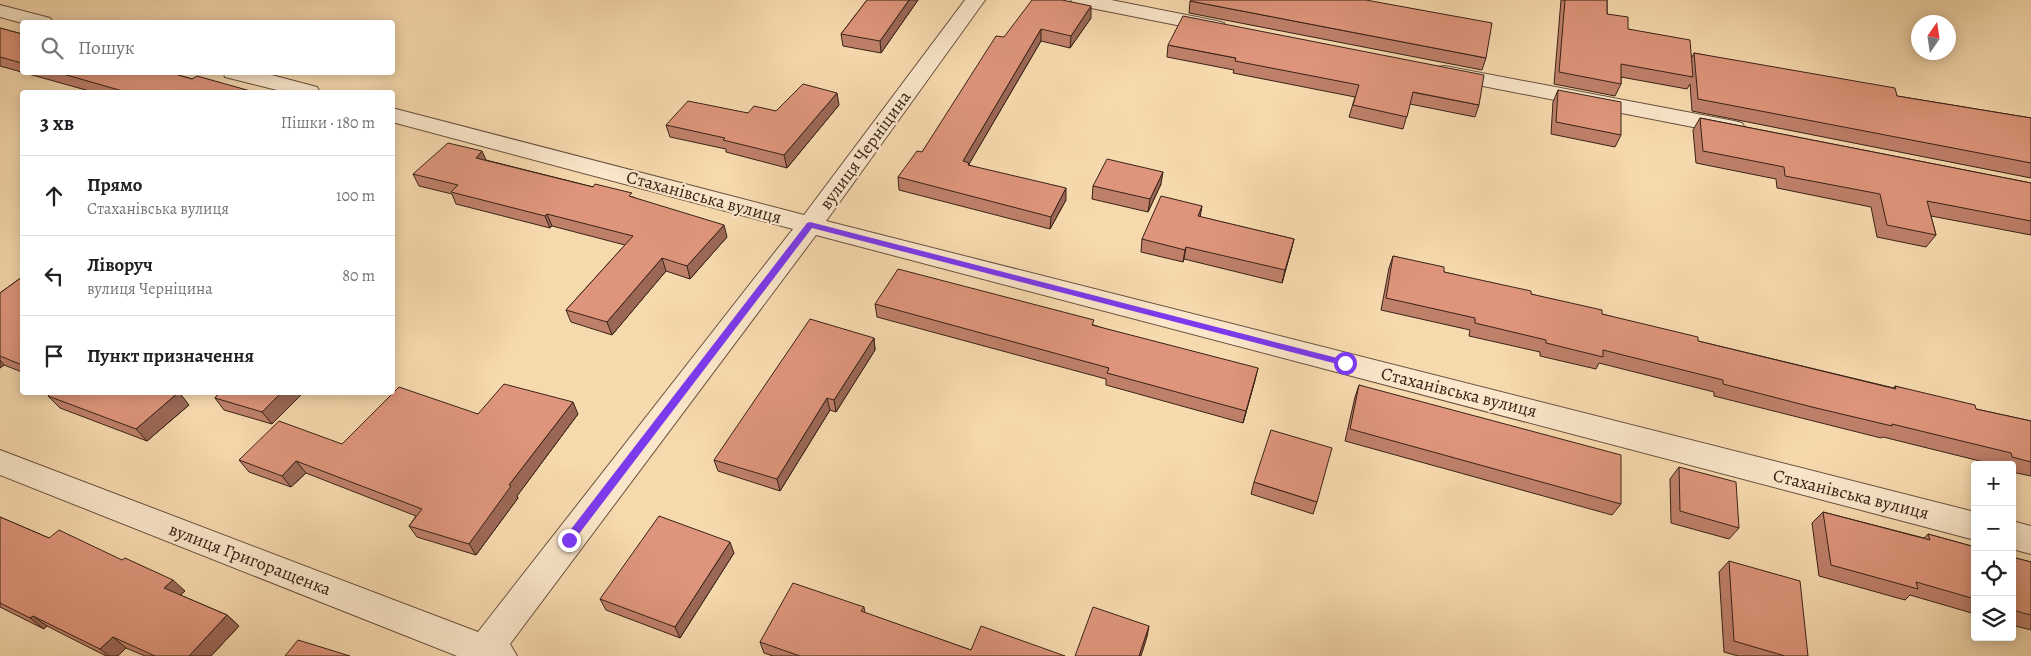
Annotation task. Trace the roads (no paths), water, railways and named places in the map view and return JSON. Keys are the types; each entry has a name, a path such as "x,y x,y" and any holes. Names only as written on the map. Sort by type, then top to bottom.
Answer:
{"street":[{"name":"вулиця Черніцина","path":"488,654 810,225 975,0"},
{"path":"1081,0 1238,31"},
{"path":"0,11 35,20"},
{"path":"1424,67 1757,133"},
{"path":"244,75 301,90"},
{"name":"Стаханівська вулиця","path":"395,116 1971,525"},
{"name":"вулиця Григоращенка","path":"0,462 488,654"},
{"path":"2016,536 2031,540"}]}
